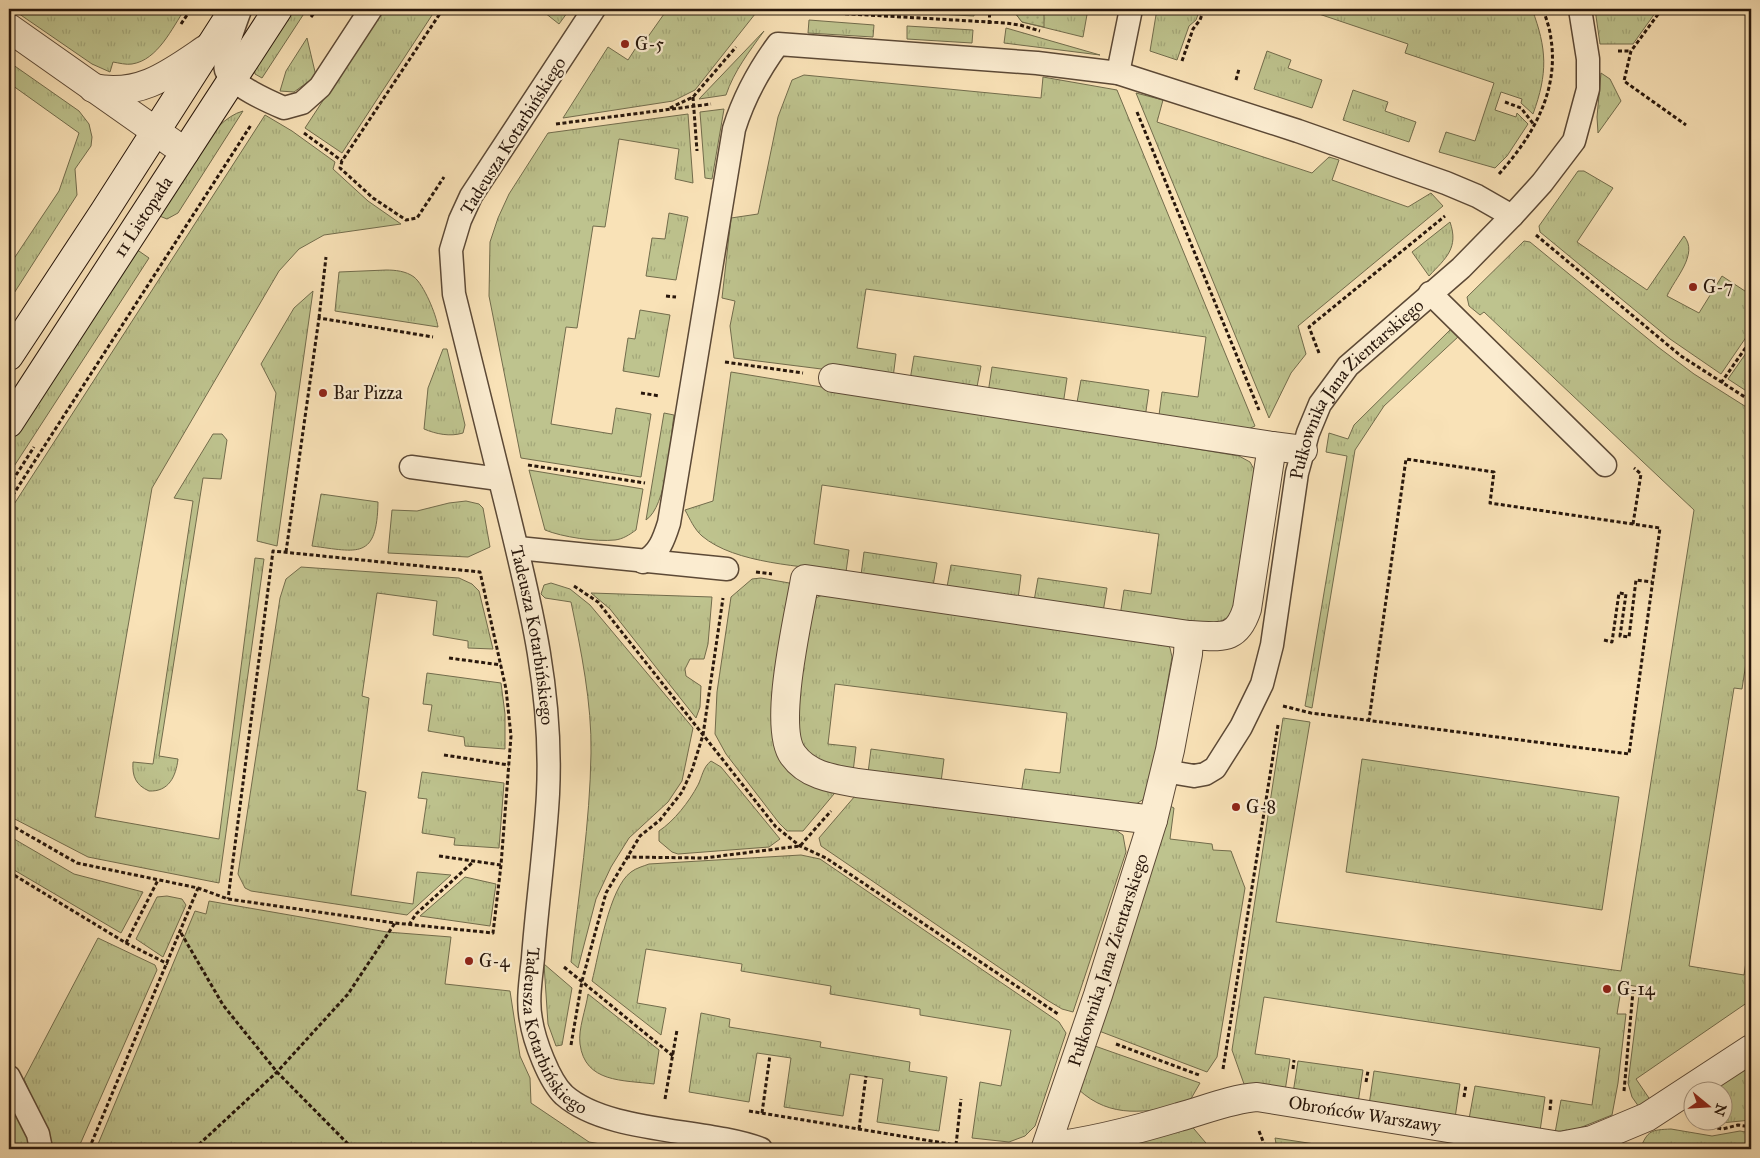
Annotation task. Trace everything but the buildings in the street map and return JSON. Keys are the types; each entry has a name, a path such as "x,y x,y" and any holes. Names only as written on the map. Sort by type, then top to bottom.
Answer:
{"street":[{"name":"11 Listopada","path":"9,356 234,9"},
{"name":"11 Listopada","path":"9,423 278,9"},
{"path":"9,28 185,152"},
{"path":"93,88 108,91 126,91 152,83 209,47"},
{"path":"833,378 1303,450"},
{"path":"1153,820 857,784 826,778 807,768 792,754 786,736 784,713 805,579 1189,635 1231,634 1242,626 1248,609 1272,446"},
{"name":"Pułkownika Jana Zientarskiego","path":"1046,1146 1086,1032 1153,820 1188,654 1189,635"},
{"name":"Obrońców Warszawy","path":"1046,1146 1078,1142 1178,1118 1229,1091 1560,1146 1592,1140 1647,1117 1751,1049"}],"lane":[{"path":"240,9 227,55 226,70 232,79 284,108 294,107 310,98 320,87 371,9"},
{"name":"Tadeusza Kotarbińskiego","path":"594,9 471,196 460,220 451,250 454,294 534,616 548,726 550,764 534,943 530,1019 541,1058 563,1094 597,1114 650,1126 745,1143 761,1149"},
{"path":"1128,76 1131,9"},
{"name":"Pułkownika Jana Zientarskiego","path":"1164,771 1194,776 1204,774 1215,768 1241,727 1262,684 1272,645 1297,473 1303,450 1320,404 1348,366 1461,268 1512,216 1563,157 1574,141 1581,121 1588,89 1588,58 1580,9"},
{"path":"643,562 651,558 657,551 670,523 734,130 742,106 759,69 778,44 1038,63 1128,76 1298,131 1477,196 1512,216"},
{"path":"1430,293 1605,465"},
{"path":"411,468 500,479"},
{"path":"518,548 727,569"},
{"path":"9,1077 38,1134 41,1149"}],"path":[{"path":"444,9 342,161 340,168 373,198 406,220 417,218 449,169"},
{"path":"1175,91 1193,29 1200,20 1204,9"},
{"path":"1315,361 1320,356 1309,326 1446,215 1477,196 1515,156 1535,126 1549,92 1551,70 1551,39 1543,9"},
{"path":"1662,9 1632,51 1624,81 1686,125"},
{"path":"768,16 775,13"},
{"path":"668,110 693,97 742,40"},
{"path":"1128,76 1131,97 1272,446"},
{"path":"9,501 267,100"},
{"path":"1505,102 1520,108 1535,126"},
{"path":"548,125 726,103 742,106"},
{"path":"309,136 342,161"},
{"path":"1535,235 1681,356 1751,402"},
{"path":"286,552 326,257"},
{"path":"319,318 432,337"},
{"path":"1721,383 1751,340"},
{"path":"697,358 788,371"},
{"path":"1229,1091 1281,706 1311,713 1629,754 1660,528 1490,503 1494,472 1406,459 1368,720"},
{"path":"1627,461 1641,474 1633,524"},
{"path":"519,464 648,484"},
{"path":"9,824 77,863 198,888 228,899 409,925 493,933 501,865 511,736 506,689 480,572 273,550 228,899"},
{"path":"544,551 568,582 598,602 776,827 800,846 826,858 1086,1032 1229,1091 1255,1119 1266,1149"},
{"path":"571,1048 591,941 606,893 640,836 660,820 682,792 692,770 703,735 727,569 760,572"},
{"path":"1604,640 1612,642 1618,593 1626,594 1620,636 1629,637 1636,580 1652,582"},
{"path":"449,658 501,665"},
{"path":"444,755 509,765"},
{"path":"626,857 704,858 800,846 834,808"},
{"path":"439,856 501,865"},
{"path":"409,925 416,914 474,862"},
{"path":"9,872 126,943 168,964"},
{"path":"126,943 158,880"},
{"path":"89,1149 181,933 198,888"},
{"path":"194,1149 277,1072 348,994 395,923"},
{"path":"181,933 224,1004 277,1072 353,1149"},
{"path":"534,943 673,1056"},
{"path":"1624,1128 1624,1077 1633,991"},
{"path":"665,1100 677,1030"},
{"path":"762,1113 770,1054"},
{"path":"859,1129 866,1076"},
{"path":"656,1098 674,1100"},
{"path":"956,1145 961,1100"},
{"path":"744,1110 980,1149"}],"green space":[{"path":"12,9 185,9 157,50 141,61 132,64 113,62 110,72 92,64"},
{"path":"292,9 307,9 262,78 255,74 254,67"},
{"path":"383,9 436,9 342,153 305,128"},
{"path":"540,9 570,9 559,24"},
{"path":"658,9 759,9 695,90 673,101 563,118 608,47 628,60 641,40 645,41 664,14"},
{"path":"913,9 974,9 974,16 918,13"},
{"path":"1012,9 1088,9 1083,37 1022,22"},
{"path":"1012,9 1044,9 1044,27 1022,22"},
{"path":"1157,9 1200,9 1196,20 1189,26 1177,60 1150,51"},
{"path":"1311,9 1532,9 1541,37 1544,61 1541,86 1533,114 1521,103 1522,99 1501,92 1495,110 1516,117 1517,113 1528,124 1507,156 1495,168 1439,152 1446,132 1475,141 1494,83 1405,53 1408,44 1310,11"},
{"path":"1595,9 1658,9 1633,44 1600,44"},
{"path":"809,20 874,25 873,37 808,33"},
{"path":"907,26 973,30 972,43 907,39"},
{"path":"1006,28 1100,55 1004,43"},
{"path":"764,31 747,54 726,95 699,99"},
{"path":"307,38 316,76 294,92 280,91 286,71"},
{"path":"1267,51 1291,60 1288,68 1322,80 1312,108 1254,89"},
{"path":"9,62 79,111 89,124 92,137 91,146 75,169 77,195 9,301 9,266 59,191 79,133 9,83"},
{"path":"1601,73 1610,79 1621,101 1598,133 1597,117"},
{"path":"804,75 1041,98 1043,77 1117,90 1255,426 1246,430 1158,423 1162,392 1198,397 1206,337 866,289 857,348 896,354 893,378 734,358 730,326 735,301 722,298 731,218 758,214 778,117 792,80"},
{"path":"1353,90 1388,102 1385,111 1416,122 1409,142 1343,120"},
{"path":"1136,93 1163,100 1157,122 1312,173 1329,157 1339,160 1332,180 1408,207 1431,193 1443,206 1298,326 1306,354 1291,373 1269,418"},
{"path":"724,109 712,179 705,178 700,112"},
{"path":"243,111 178,213 167,219 157,215 206,140 230,117"},
{"path":"688,114 693,183 675,179 679,149 619,139 605,227 593,226 577,328 566,327 551,424 612,434 616,408 651,414 641,477 521,458 489,296 490,242 509,194 548,133"},
{"path":"265,115 292,131 335,162 333,169 368,201 401,224 324,235 299,249 279,271 152,488 95,817 219,839 255,558 264,559 219,883 88,857 9,816 9,512"},
{"path":"1578,171 1584,171 1613,188 1577,242 1647,290 1684,236 1689,250 1687,258 1667,296 1699,313 1722,276 1751,295 1751,330 1721,374 1670,339 1540,232 1539,226"},
{"path":"669,213 688,217 676,280 646,276 652,238 665,239"},
{"path":"1450,222 1453,239 1452,246 1445,258 1429,276 1412,252"},
{"path":"1524,241 1530,242 1658,347 1694,374 1751,410 1751,630 1742,689 1734,688 1689,966 1744,975 1751,929 1751,1000 1636,1079 1651,1101 1639,1107 1632,1097 1628,1083 1640,987 1622,984 1617,1014 1626,1014 1618,1083 1612,1115 1577,1129 1555,1133 1561,1100 1592,1105 1600,1048 1264,997 1255,1054 1290,1059 1285,1091 1244,1084 1232,1050 1283,718 1310,722 1276,922 1621,971 1694,510 1484,312 1480,315 1469,306 1467,297"},
{"path":"136,249 149,258 9,474 9,445"},
{"path":"386,270 404,272 418,281 429,300 438,327 335,311 339,272"},
{"path":"313,291 277,546 257,541 276,393 261,364 294,308"},
{"path":"640,310 670,315 659,377 623,371 628,338 635,339"},
{"path":"1451,329 1459,336 1384,406 1355,450 1312,708 1305,706 1347,456 1326,452 1329,433 1348,439 1354,425"},
{"path":"1751,346 1751,394 1728,379"},
{"path":"443,349 447,349 465,425 463,433 453,435 424,429 428,388"},
{"path":"914,356 981,366 976,392 910,380"},
{"path":"992,367 1067,378 1063,405 988,393"},
{"path":"731,372 1239,456 1250,462 1256,473 1239,598 1229,617 1213,625 1120,616 1124,590 1151,594 1159,534 822,485 814,544 849,550 846,572 770,562 732,553 702,536 692,524 685,510 713,501"},
{"path":"1081,380 1149,390 1145,418 1076,408"},
{"path":"664,413 674,415 669,456 659,501 653,513 646,520"},
{"path":"213,434 222,434 227,440 221,479 203,478 159,756 178,759 177,765 173,777 166,786 156,791 149,791 136,780 133,772 133,762 153,764 193,501 174,498"},
{"path":"529,470 643,489 636,530 621,539 589,540 545,530"},
{"path":"321,494 378,502 377,521 374,534 369,543 362,548 353,550 312,546"},
{"path":"466,501 479,504 483,508 490,547 468,557 388,553 392,510 417,511"},
{"path":"864,552 937,563 933,586 861,575"},
{"path":"951,565 1021,575 1018,599 947,587"},
{"path":"301,567 459,578 472,584 479,591 493,649 468,648 468,641 433,635 437,601 377,593 362,696 369,698 357,790 366,792 351,895 413,904 417,872 451,875 407,915 251,891 245,888 238,874 280,598 286,579"},
{"path":"761,578 795,584 776,731 839,788 803,831 787,831 779,823 726,754 715,734 717,692 731,597 752,579"},
{"path":"1038,578 1107,588 1103,612 1034,601"},
{"path":"551,583 570,589 590,605 693,728 682,781 668,802 629,838 611,867 596,899 578,968 571,962 589,805 590,715 582,658 571,602 545,598 541,594 544,585"},
{"path":"829,592 1164,641 1170,648 1172,657 1149,789 1144,799 1136,804 1021,794 1025,769 1060,773 1067,713 835,684 828,744 856,747 853,772 831,770 793,743 811,600"},
{"path":"591,593 712,597 708,644 704,659 690,659 685,669 686,676 701,686 700,707 696,718 610,609"},
{"path":"427,673 501,683 505,714 505,749 465,746 464,737 428,731 432,705 423,704"},
{"path":"871,749 944,759 941,782 868,773"},
{"path":"1362,759 1619,797 1602,910 1346,872"},
{"path":"711,761 721,767 780,839 769,847 678,854 672,852 659,841 659,831 676,817 686,804 698,785 706,766"},
{"path":"422,772 504,783 499,848 454,845 455,838 422,833 427,799 418,798"},
{"path":"861,789 1113,828 1123,835 1126,852 1073,1012 1062,1009 1047,1000 821,846 819,838"},
{"path":"1168,805 1174,808 1170,839 1212,844 1213,850 1231,851 1245,888 1217,1057 1207,1072 1099,1031"},
{"path":"9,836 74,874 143,892 121,933 9,867"},
{"path":"801,855 820,859 1059,1022 1066,1033 1035,1126 1025,1136 1009,1142 972,1138 980,1082 1001,1086 1011,1030 920,1015 920,1009 830,994 831,986 741,971 742,964 646,949 637,1003 666,1008 661,1035 592,981 611,906 623,880 631,872 649,864"},
{"path":"465,877 496,884 490,926 420,916"},
{"path":"167,896 182,899 186,905 163,957 136,939 157,897"},
{"path":"209,901 387,932 451,937 445,984 510,991 520,1056 530,1078 531,1103 589,1142 631,1149 96,1149 195,911 206,914"},
{"path":"98,938 155,965 157,970 78,1149 51,1149 51,1142 24,1079"},
{"path":"544,964 572,988 562,1045 556,1046 548,1024"},
{"path":"588,994 659,1050 654,1084 607,1077 597,1073 589,1066 583,1057 580,1044 581,1026"},
{"path":"701,1013 730,1019 729,1027 821,1042 820,1047 910,1062 909,1071 947,1077 939,1131 877,1122 883,1079 850,1074 843,1116 784,1107 791,1058 757,1053 749,1102 689,1092"},
{"path":"1092,1045 1200,1083 1188,1104 1144,1111 1130,1111 1103,1106 1078,1089"},
{"path":"1298,1061 1363,1070 1358,1103 1293,1093"},
{"path":"1751,1062 1751,1120 1732,1122 1732,1080 1724,1080"},
{"path":"1374,1071 1460,1084 1455,1118 1369,1105"},
{"path":"1475,1086 1545,1097 1540,1131 1469,1119"},
{"path":"9,1097 22,1114 32,1149 9,1149"},
{"path":"1189,1123 1211,1149 1094,1149"},
{"path":"1671,1129 1712,1136 1740,1131 1751,1133 1751,1148 1640,1149 1645,1138 1651,1132"},
{"path":"1275,1138 1348,1149 1277,1149"}],"place":[{"name":"G-5","path":"625,44"},
{"name":"G-7","path":"1693,287"},
{"name":"Bar Pizza","path":"323,393"},
{"name":"G-8","path":"1236,807"},
{"name":"G-4","path":"469,961"},
{"name":"G-14","path":"1607,989"}]}
